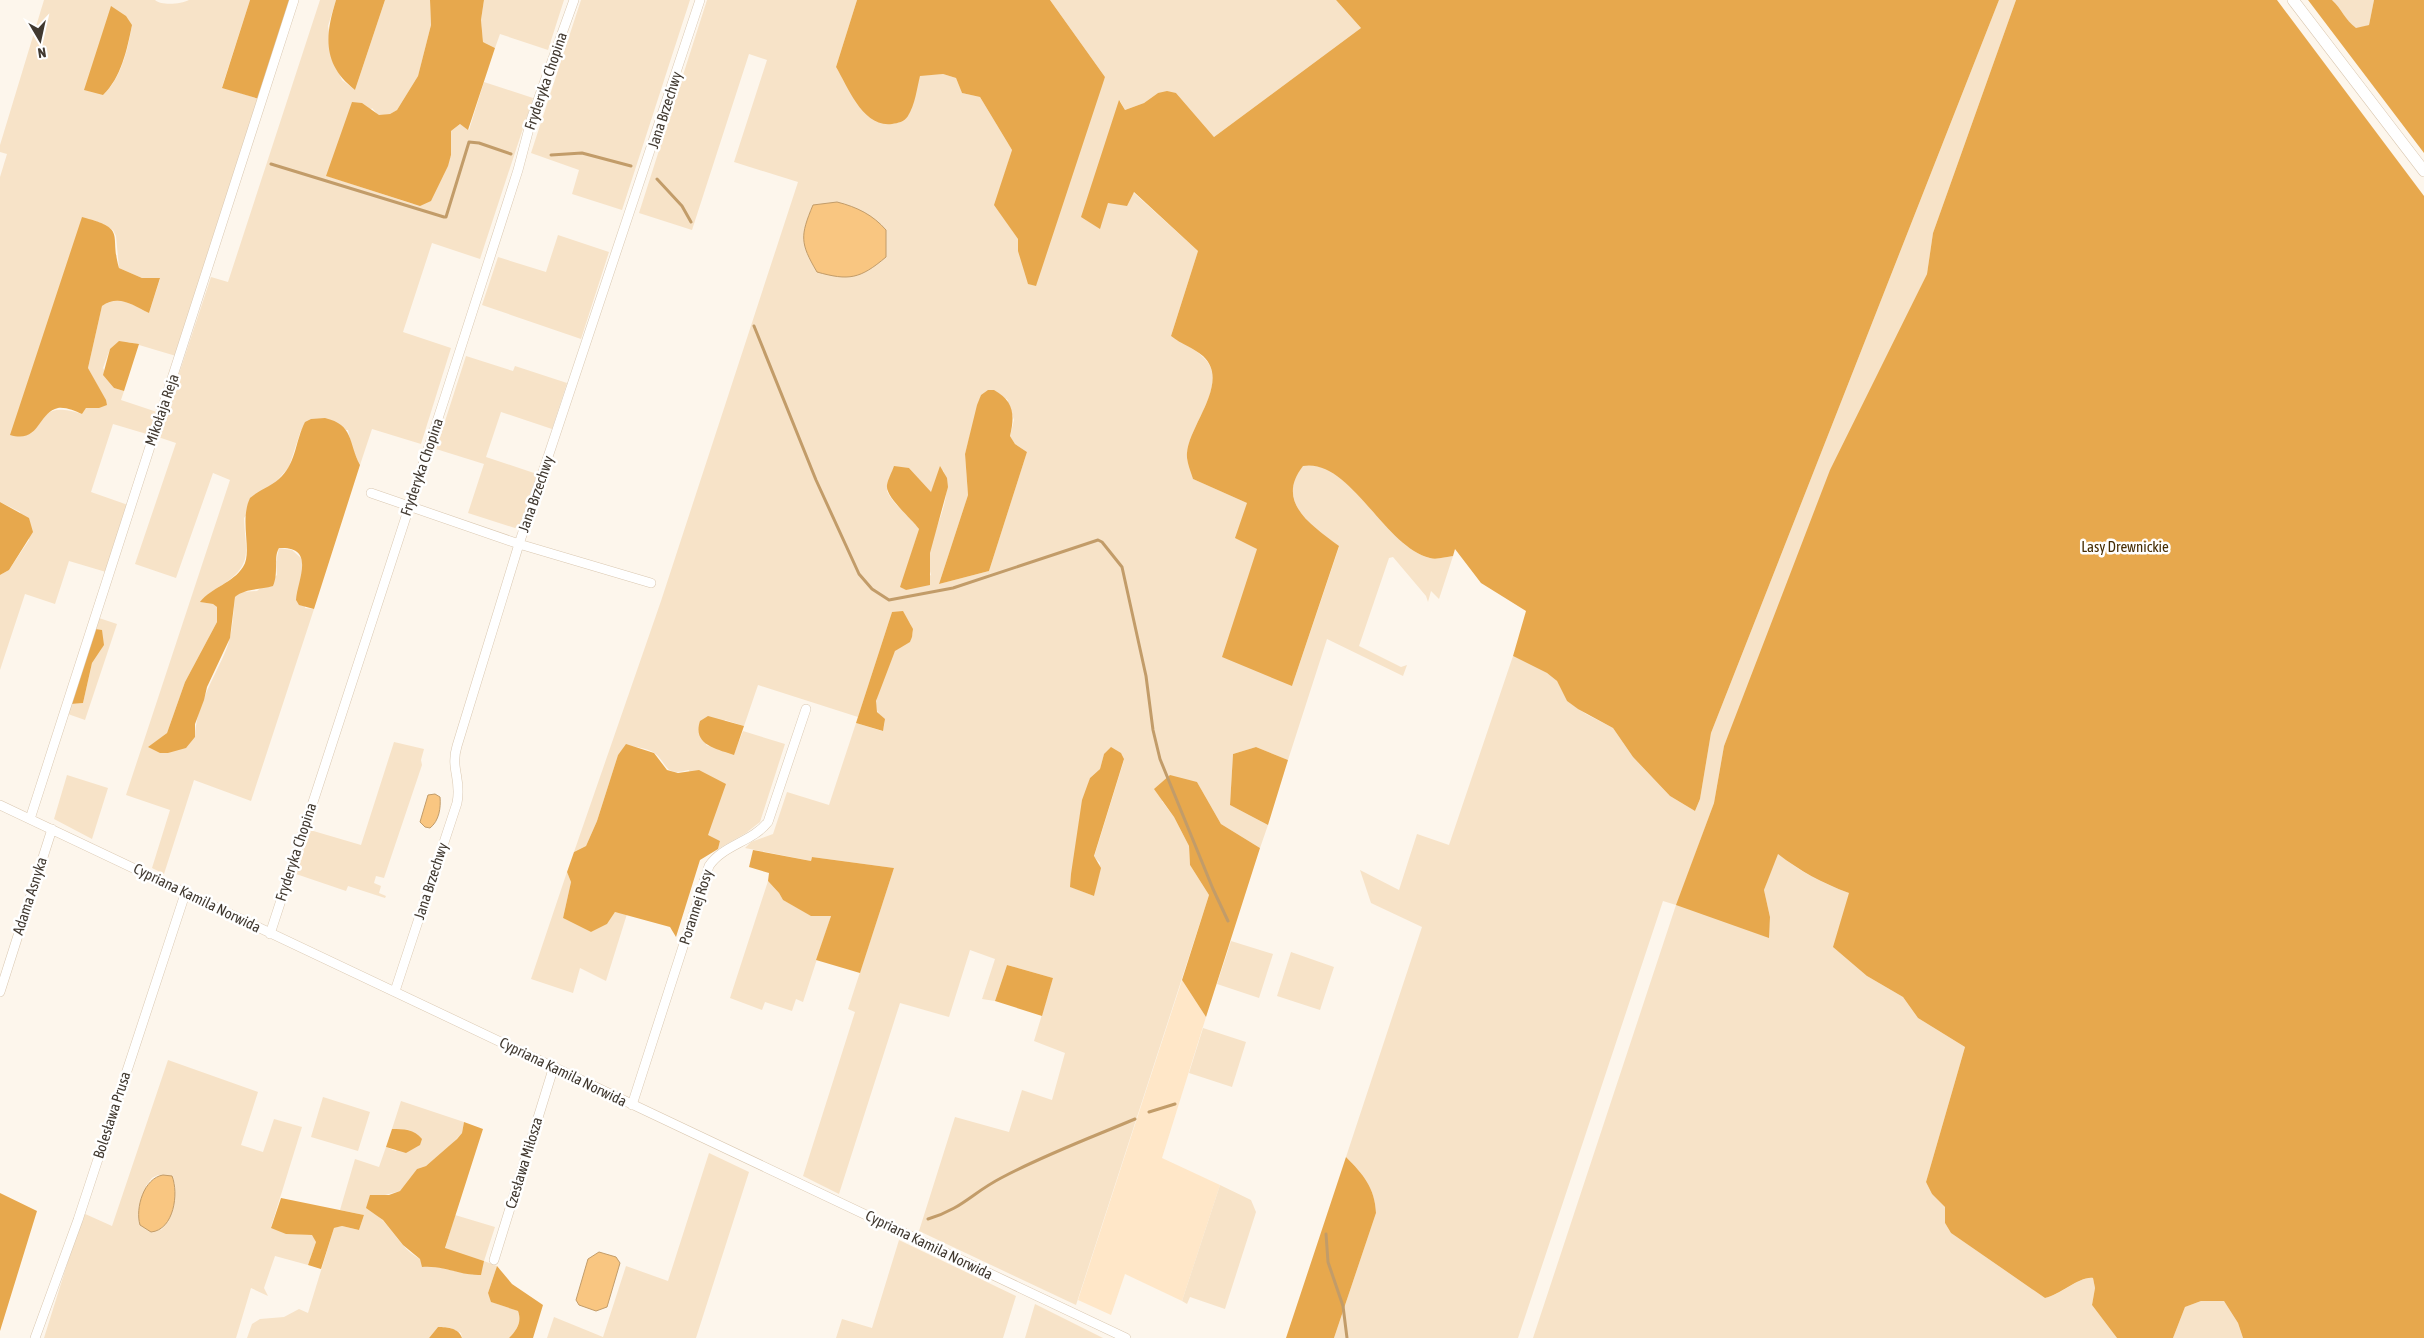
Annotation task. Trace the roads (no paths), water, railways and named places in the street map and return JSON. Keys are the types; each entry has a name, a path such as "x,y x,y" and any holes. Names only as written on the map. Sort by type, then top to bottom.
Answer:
{"main road":[{"path":"2294,0 2424,171"}],"street":[{"name":"Mikołaja Reja","path":"30,819 294,0"},
{"name":"Fryderyka Chopina","path":"270,934 502,220 532,117 574,0"},
{"name":"Jana Brzechwy","path":"395,991 457,803 460,785 454,769 454,756 519,544 645,171 700,0"},
{"path":"371,493 519,544 650,583"},
{"name":"Porannej Rosy","path":"632,1105 709,866 718,856 760,832 768,822 806,708"},
{"name":"Cypriana Kamila Norwida","path":"0,805 186,891 270,934 554,1066 632,1105 1126,1338"},
{"name":"Adama Asnyka","path":"0,992 52,830"},
{"name":"Bolesława Prusa","path":"35,1338 78,1220 186,891"},
{"name":"Czesława Miłosza","path":"494,1260 554,1066"}],"waterway":[{"path":"271,164 446,217 469,142 479,143 511,154"},
{"path":"551,155 582,153 631,166"},
{"path":"657,179 682,206 691,222"},
{"path":"754,326 816,480 859,574 872,589 889,600 953,588 1098,540 1102,542 1122,567 1146,676 1153,730 1160,759 1228,921"},
{"path":"1149,1112 1175,1104"},
{"path":"928,1219 958,1206 991,1184 1050,1154 1135,1119"},
{"path":"1326,1234 1328,1262 1343,1306 1347,1338"}],"park label":[{"name":"Lasy Drewnickie","path":"2125,547"}]}
